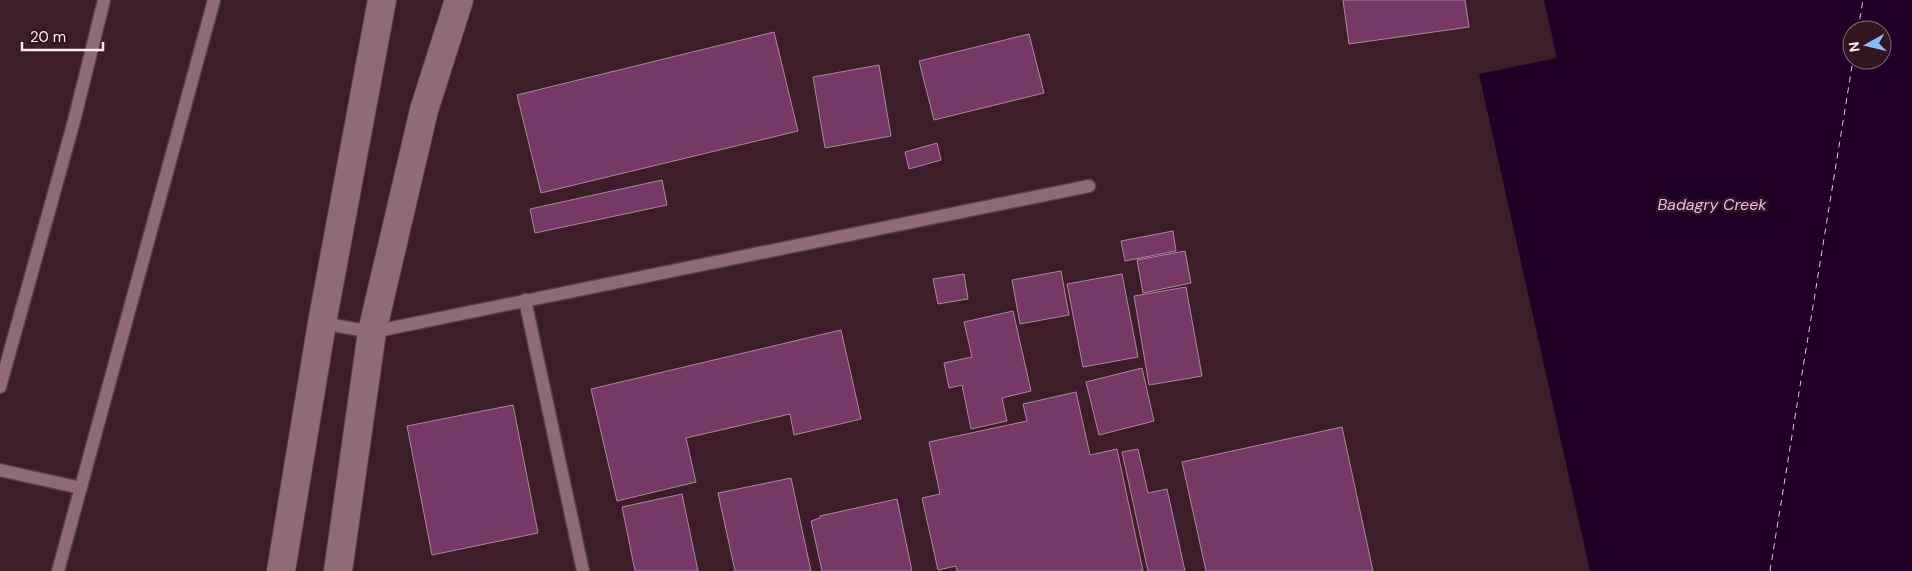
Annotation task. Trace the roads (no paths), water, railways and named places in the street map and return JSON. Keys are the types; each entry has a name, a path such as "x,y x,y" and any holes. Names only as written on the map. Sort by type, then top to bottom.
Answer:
{"street":[{"path":"281,571 322,324 382,0"},
{"path":"338,571 372,332 424,110 459,0"}],"lane":[{"path":"0,387 74,121 104,0"},
{"path":"58,571 214,0"},
{"path":"322,324 372,332 1089,186"},
{"path":"525,300 583,571"},
{"path":"0,470 81,488"}],"water":[{"name":"Badagry Creek","path":"1544,0 1912,0 1912,571 1590,571 1479,74 1557,58"}]}
